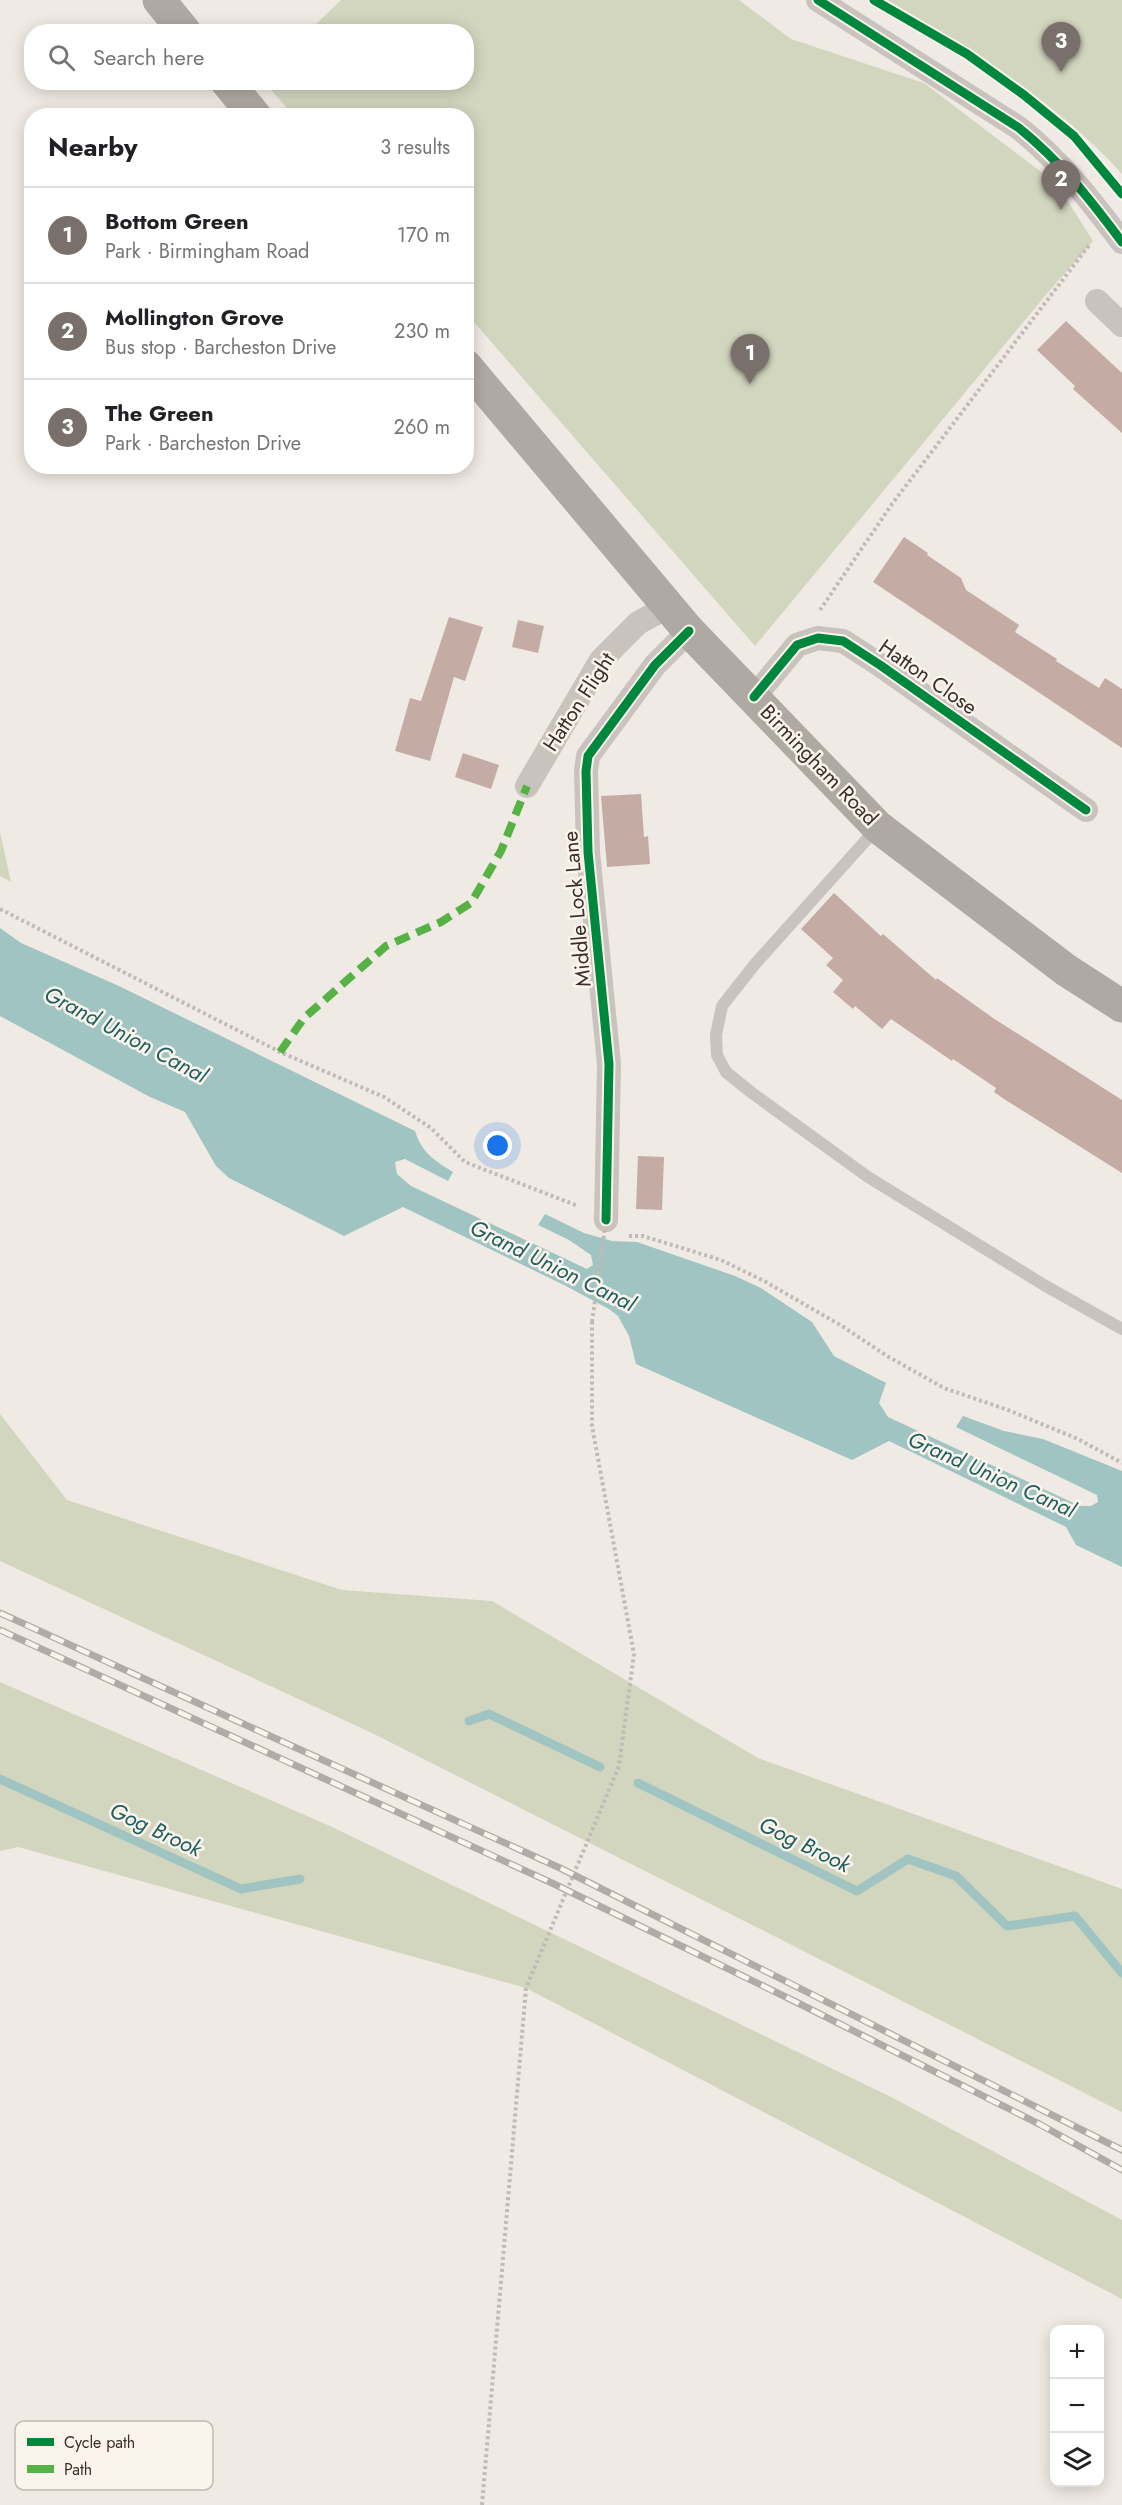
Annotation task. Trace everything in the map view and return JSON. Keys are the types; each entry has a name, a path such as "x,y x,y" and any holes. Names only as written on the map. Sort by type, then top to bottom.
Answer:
{"highway":[{"path":"159,0 178,24"},
{"path":"234,90 248,108"},
{"name":"Birmingham Road","path":"474,375 689,631 878,827 1066,970 1122,1006"}],"street":[{"path":"818,0 1019,128 1049,153 1082,190 1115,233"},
{"path":"1097,301 1122,325"},
{"name":"Hatton Flight","path":"527,786 601,660 638,623 669,606"},
{"name":"Middle Lock Lane","path":"606,1228 609,1064 588,852 586,771 588,756 655,665 689,631"},
{"name":"Hatton Close","path":"797,645 818,638 843,642 880,665 1086,810"},
{"path":"754,697 797,645"}],"lane":[{"path":"878,827 755,964 722,1006 716,1035 717,1055 726,1072 868,1177 1044,1285 1122,1329"}],"path":[{"path":"797,645 892,504 1080,255 1115,233"},
{"path":"0,909 280,1052 384,1097 431,1128 465,1162 580,1207 594,1197 608,1193"},
{"path":"482,2505 526,1988 619,1766 634,1654 592,1426 592,1322 606,1228"},
{"path":"627,1236 643,1236 721,1260 766,1282 944,1388 1008,1410 1078,1439 1122,1463"}],"green space":[{"path":"341,0 739,0 791,39 924,83 1057,184 1093,241 755,646 474,322 474,108 287,108 271,90 474,90 474,24 316,24"},
{"path":"887,0 1122,0 1122,174 1097,148 1041,100 980,58"},
{"path":"0,832 11,882 0,876"},
{"path":"0,1414 67,1500 342,1590 492,1601 758,1758 1122,1889 1122,2112 372,1733 0,1561"},
{"path":"0,1682 330,1826 891,2097 1122,2220 1122,2299 526,1988 18,1847 0,1851"}],"water":[{"name":"Grand Union Canal","path":"0,928 21,943 119,986 415,1131 421,1145 430,1155 453,1172 448,1181 405,1159 395,1162 397,1174 411,1186 587,1269 593,1265 591,1255 569,1240 538,1225 545,1214 584,1233 612,1241 637,1242 735,1276 761,1288 812,1322 834,1356 886,1383 879,1403 888,1417 1080,1506 1091,1506 1098,1502 1097,1495 956,1427 963,1416 1004,1431 1043,1439 1122,1471 1122,1567 1076,1545 1066,1527 889,1441 852,1460 636,1364 629,1336 618,1316 609,1309 403,1207 344,1236 229,1178 216,1166 185,1112 150,1097 0,1016"}],"building":[{"path":"1066,321 1122,373 1122,433 1073,389 1075,386 1037,350"},
{"path":"904,537 961,578 966,590 1019,625 1015,632 1057,659 1056,661 1099,688 1105,678 1122,689 1122,748 873,582"},
{"path":"449,617 483,627 465,681 454,677 430,761 395,751 410,698 421,701"},
{"path":"518,620 544,626 538,653 512,647"},
{"path":"463,753 499,765 491,789 455,777"},
{"path":"641,794 644,837 648,836 650,864 607,867 601,796"},
{"path":"834,893 881,936 883,934 936,980 937,978 993,1018 1122,1100 1122,1173 1004,1099 994,1092 996,1088 891,1019 882,1029 855,1006 853,1009 833,992 843,980 826,965 833,958 801,929"},
{"path":"638,1156 664,1157 662,1210 636,1209"}],"waterway":[{"name":"Gog Brook","path":"469,1721 489,1714 600,1767"},
{"name":"Gog Brook","path":"0,1779 241,1889 300,1879"},
{"name":"Gog Brook","path":"638,1783 857,1891 908,1859 956,1876 1007,1926 1075,1916 1122,1973"}],"railway":[{"path":"0,1613 560,1868 1122,2150"},
{"path":"0,1630 552,1883 1041,2125 1122,2170"}],"marked path":[{"path":"280,1052 304,1018 386,946 441,922 471,903 501,851 527,786"}],"cycle path":[{"path":"818,0 1019,128 1074,181 1122,242"},
{"path":"874,0 967,54 1024,95 1074,136 1122,194"},
{"path":"606,1220 609,1064 588,852 586,771 588,756 655,665 689,631"},
{"path":"754,697 797,645 818,638 843,641 1086,810"}],"place":[{"name":"The Green","path":"1061,72"},
{"name":"Mollington Grove","path":"1061,210"},
{"name":"Bottom Green","path":"750,384"}]}
